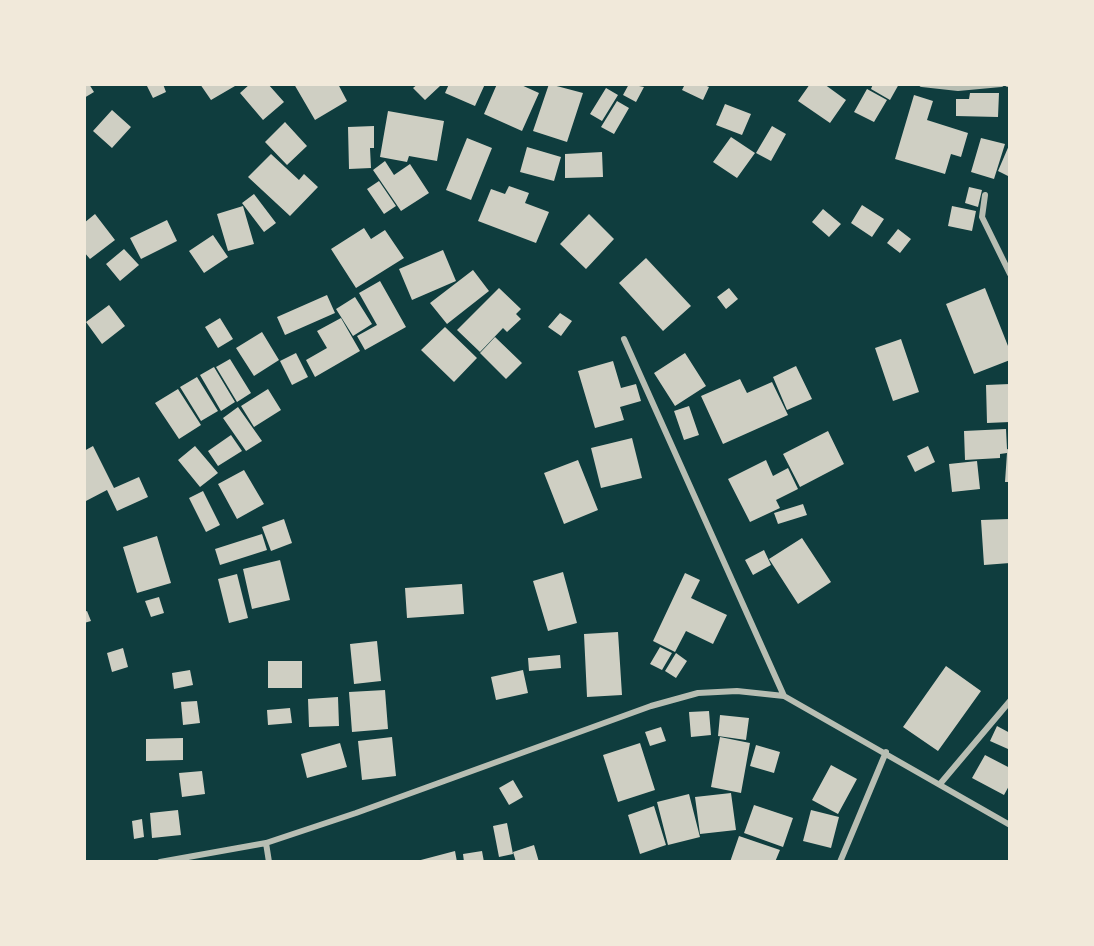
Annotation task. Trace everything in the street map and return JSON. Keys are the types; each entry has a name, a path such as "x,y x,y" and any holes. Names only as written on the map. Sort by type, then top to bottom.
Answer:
{"street":[{"path":"922,84 957,88 1002,84"},
{"path":"985,195 982,217 1010,274"},
{"path":"624,339 784,696"},
{"path":"160,862 266,843 356,813 651,706 708,693 737,691 784,696 886,752 1010,825"},
{"path":"940,784 1010,701"},
{"path":"840,862 886,752"},
{"path":"266,843 269,862"}],"building":[{"path":"84,84 89,84 94,92 84,98"},
{"path":"163,84 166,92 153,98 147,86"},
{"path":"200,84 233,84 235,86 211,100"},
{"path":"250,84 268,84 284,102 263,120 240,93"},
{"path":"294,84 338,84 347,101 315,120"},
{"path":"418,84 439,84 440,86 425,100 413,88"},
{"path":"449,84 485,84 475,106 445,93"},
{"path":"497,84 519,84 539,93 522,131 484,114"},
{"path":"549,84 583,93 567,142 533,131"},
{"path":"629,84 644,87 636,102 623,95"},
{"path":"685,84 702,84 709,87 703,100 682,90"},
{"path":"810,84 824,84 846,100 830,123 798,101"},
{"path":"873,84 899,84 890,100 871,89"},
{"path":"606,88 618,95 602,121 590,114"},
{"path":"867,89 887,100 874,122 854,112"},
{"path":"970,93 999,93 998,117 956,116 956,99 969,99"},
{"path":"914,95 933,101 927,120 968,133 961,157 951,154 945,174 895,159"},
{"path":"617,101 629,108 614,134 601,127"},
{"path":"725,104 751,114 742,135 716,125"},
{"path":"112,110 131,127 112,148 93,131"},
{"path":"388,111 444,121 437,161 409,156 407,162 380,157"},
{"path":"285,122 307,146 287,165 265,142"},
{"path":"374,126 374,148 370,148 371,168 349,169 348,127"},
{"path":"772,126 786,134 771,161 756,153"},
{"path":"731,137 755,153 737,178 713,162"},
{"path":"467,138 492,148 471,200 446,190"},
{"path":"981,138 1005,144 994,179 971,172"},
{"path":"1010,143 1010,177 998,171"},
{"path":"527,147 561,157 554,181 520,172"},
{"path":"602,152 603,177 565,178 565,154"},
{"path":"271,154 299,180 304,174 318,187 290,216 248,177"},
{"path":"385,161 394,175 410,164 429,193 401,211 373,170"},
{"path":"379,181 396,206 384,214 367,189"},
{"path":"509,186 529,193 525,203 549,212 536,243 478,221 491,189 505,194"},
{"path":"969,187 982,190 978,207 965,203"},
{"path":"254,194 276,223 264,232 242,203"},
{"path":"862,205 884,219 872,237 851,223"},
{"path":"243,206 254,244 228,251 217,214"},
{"path":"952,206 976,211 972,231 948,226"},
{"path":"823,209 841,224 829,237 812,222"},
{"path":"95,214 115,240 90,259 84,252 84,223"},
{"path":"589,214 614,239 586,269 560,244"},
{"path":"167,220 177,241 141,259 130,238"},
{"path":"364,228 371,239 385,230 404,258 356,288 331,249"},
{"path":"898,229 911,239 900,253 887,243"},
{"path":"213,235 228,257 204,273 189,251"},
{"path":"124,249 139,265 120,281 106,264"},
{"path":"443,250 456,281 412,300 399,269"},
{"path":"646,258 691,306 663,331 619,283"},
{"path":"473,270 489,291 447,324 430,303"},
{"path":"380,281 406,327 365,350 357,336 377,325 359,293"},
{"path":"499,288 521,309 516,314 521,319 507,332 503,328 480,352 457,330"},
{"path":"729,288 738,299 726,309 717,297"},
{"path":"985,288 1010,351 1010,360 974,374 946,304"},
{"path":"327,295 335,313 285,335 277,317"},
{"path":"355,297 372,324 353,336 336,309"},
{"path":"109,305 125,326 102,344 86,322"},
{"path":"560,313 572,321 561,336 548,327"},
{"path":"220,318 233,339 218,348 205,327"},
{"path":"341,318 360,351 315,377 306,360 327,348 317,331"},
{"path":"445,327 477,358 454,382 421,350"},
{"path":"262,332 279,360 254,376 236,348"},
{"path":"495,337 522,363 506,379 480,353"},
{"path":"901,339 919,392 893,401 875,348"},
{"path":"296,353 308,377 292,385 280,361"},
{"path":"685,353 706,386 675,406 654,373"},
{"path":"230,359 251,393 237,402 216,367"},
{"path":"613,361 621,388 636,384 641,401 620,407 624,420 595,428 578,371"},
{"path":"796,366 812,399 787,410 773,377"},
{"path":"214,367 235,402 221,411 200,375"},
{"path":"197,377 218,411 201,421 180,387"},
{"path":"740,379 747,393 772,382 788,415 723,444 701,396"},
{"path":"1010,384 1010,422 987,423 986,385"},
{"path":"178,389 201,425 179,439 155,403"},
{"path":"268,389 281,410 254,427 241,406"},
{"path":"689,406 699,435 684,440 674,411"},
{"path":"238,407 262,441 246,451 223,418"},
{"path":"1006,429 1007,449 1010,450 1010,482 1005,482 1007,453 1000,454 1000,458 965,460 964,431"},
{"path":"828,431 844,464 800,487 783,454"},
{"path":"231,435 242,451 218,466 208,451"},
{"path":"632,438 642,478 601,488 591,448"},
{"path":"93,446 114,488 139,477 148,497 117,511 107,490 84,502 84,451"},
{"path":"195,446 218,473 200,487 178,460"},
{"path":"928,446 935,462 915,472 907,456"},
{"path":"578,460 598,510 564,524 544,473"},
{"path":"766,460 773,476 788,468 798,489 776,500 780,508 750,522 728,479"},
{"path":"977,461 980,489 952,492 949,464"},
{"path":"244,470 264,504 237,519 218,484"},
{"path":"203,491 220,525 206,532 189,498"},
{"path":"803,504 807,515 778,524 774,513"},
{"path":"284,519 292,543 271,551 262,527"},
{"path":"1010,519 1010,563 984,565 981,520"},
{"path":"262,534 267,550 220,565 215,549"},
{"path":"157,536 171,583 137,593 123,547"},
{"path":"802,538 831,582 798,604 769,559"},
{"path":"764,550 771,565 753,575 745,560"},
{"path":"280,560 290,600 252,609 243,569"},
{"path":"563,572 577,623 548,631 533,581"},
{"path":"685,573 700,580 691,598 727,615 713,644 686,631 675,652 653,641"},
{"path":"237,574 248,618 229,623 218,579"},
{"path":"462,584 464,614 407,618 405,588"},
{"path":"159,597 164,613 151,617 145,601"},
{"path":"87,611 91,621 84,623 84,612"},
{"path":"618,632 622,695 587,697 584,634"},
{"path":"377,641 381,681 354,684 350,644"},
{"path":"660,647 672,653 662,670 650,664"},
{"path":"123,648 128,667 112,672 107,653"},
{"path":"676,653 687,661 676,678 665,671"},
{"path":"560,655 561,668 529,671 528,658"},
{"path":"268,661 302,661 302,688 268,688"},
{"path":"946,666 981,691 938,751 903,727"},
{"path":"190,670 193,685 174,689 172,673"},
{"path":"523,670 528,693 496,700 491,677"},
{"path":"385,690 388,729 352,732 349,692"},
{"path":"338,697 339,726 309,727 308,699"},
{"path":"197,701 200,723 183,725 181,702"},
{"path":"290,708 292,723 268,725 267,710"},
{"path":"709,711 711,735 691,737 689,712"},
{"path":"720,715 749,718 746,740 718,736"},
{"path":"997,726 1010,733 1008,749 990,741"},
{"path":"661,727 666,741 650,746 645,732"},
{"path":"392,737 396,776 362,780 358,741"},
{"path":"720,737 750,743 741,793 711,787"},
{"path":"183,738 183,760 146,761 146,739"},
{"path":"340,743 347,767 307,778 301,754"},
{"path":"640,743 655,790 618,802 603,755"},
{"path":"756,745 780,752 774,773 750,766"},
{"path":"985,755 1010,768 1010,784 1004,795 972,778"},
{"path":"831,765 857,779 838,814 812,800"},
{"path":"202,771 205,794 182,797 179,773"},
{"path":"513,780 523,797 509,805 499,788"},
{"path":"731,793 736,830 700,834 695,797"},
{"path":"689,794 700,837 668,845 657,802"},
{"path":"754,805 793,818 783,847 744,833"},
{"path":"654,806 666,845 640,854 628,815"},
{"path":"178,810 181,835 152,838 150,813"},
{"path":"811,810 839,817 831,848 803,841"},
{"path":"142,819 144,837 134,839 132,821"},
{"path":"507,823 513,854 499,857 493,826"},
{"path":"739,836 780,850 775,862 730,862"},
{"path":"534,845 539,862 516,862 513,852"},
{"path":"455,851 457,862 417,862 417,861"},
{"path":"482,851 484,862 464,862 463,854"}]}
